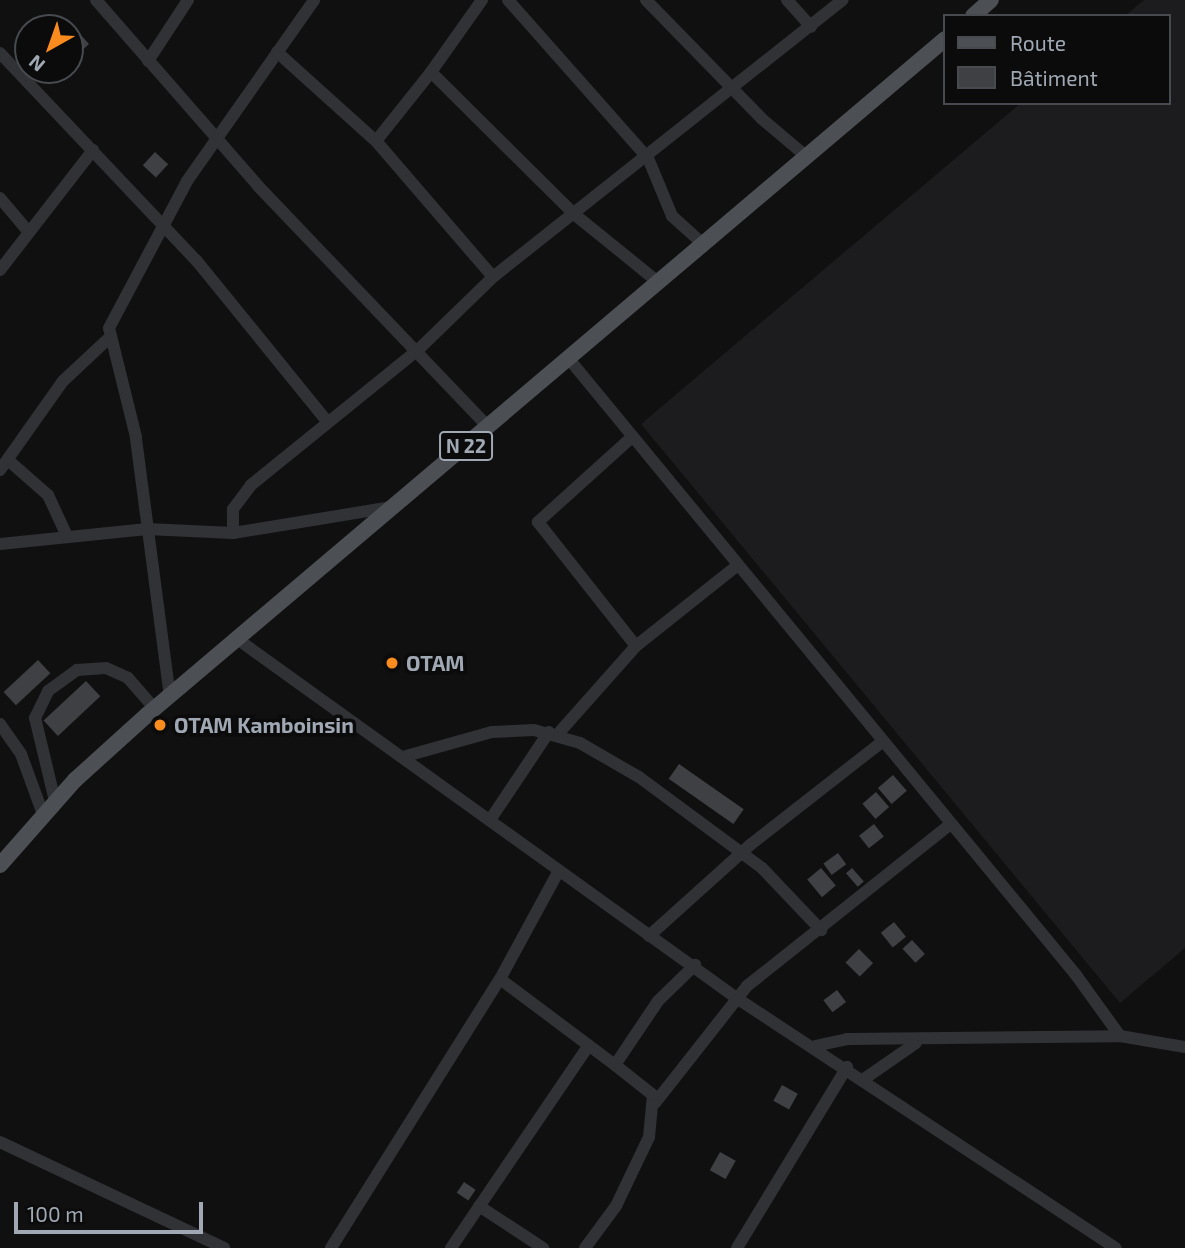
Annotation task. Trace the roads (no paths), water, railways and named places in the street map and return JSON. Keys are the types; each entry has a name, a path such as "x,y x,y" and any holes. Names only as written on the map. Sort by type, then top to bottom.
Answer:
{"main road":[{"path":"975,14 991,0"},
{"name":"N 22","path":"0,865 55,801 155,709 240,641 944,40"}],"street":[{"path":"96,0 216,138 419,349 488,427"},
{"path":"148,61 188,0"},
{"path":"170,697 136,437 110,337 111,318 161,225 216,138 314,0"},
{"path":"376,141 482,0"},
{"path":"508,0 648,158 672,216 703,244"},
{"path":"646,0 733,90 806,156"},
{"path":"787,0 810,27"},
{"path":"233,533 233,509 251,485 419,349 493,277 648,158 843,0"},
{"path":"277,52 376,141 493,277"},
{"path":"0,53 161,225 327,421"},
{"path":"430,72 574,214 658,282"},
{"path":"0,270 27,230 93,150"},
{"path":"0,198 27,230"},
{"path":"66,534 48,495 4,465 63,381 110,337"},
{"path":"569,359 951,824 1120,1036"},
{"path":"632,437 538,522 636,646"},
{"path":"0,544 66,534 147,528 233,533 396,506"},
{"path":"490,820 553,733 636,646 738,565"},
{"path":"240,641 406,756 558,872 695,965 735,997 847,1067 1116,1248"},
{"path":"55,801 35,718 48,691 76,670 106,668 128,678 155,709"},
{"path":"0,724 21,754 43,814"},
{"path":"406,756 451,738 553,733 639,777 783,885 821,930"},
{"path":"649,936 740,853 882,742"},
{"path":"585,1248 633,1174 655,1103 735,997 951,824"},
{"path":"331,1248 500,979 558,872"},
{"path":"615,1065 658,1001 695,965"},
{"path":"500,979 650,1091 655,1103"},
{"path":"815,1046 847,1039 916,1043 1120,1036 1185,1047"},
{"path":"864,1079 916,1043"},
{"path":"451,1248 589,1045"},
{"path":"737,1248 847,1067"},
{"path":"0,1142 224,1248"},
{"path":"479,1206 543,1248"}],"place":[{"name":"OTAM","path":"392,663"},
{"name":"OTAM Kamboinsin","path":"160,725"}]}
